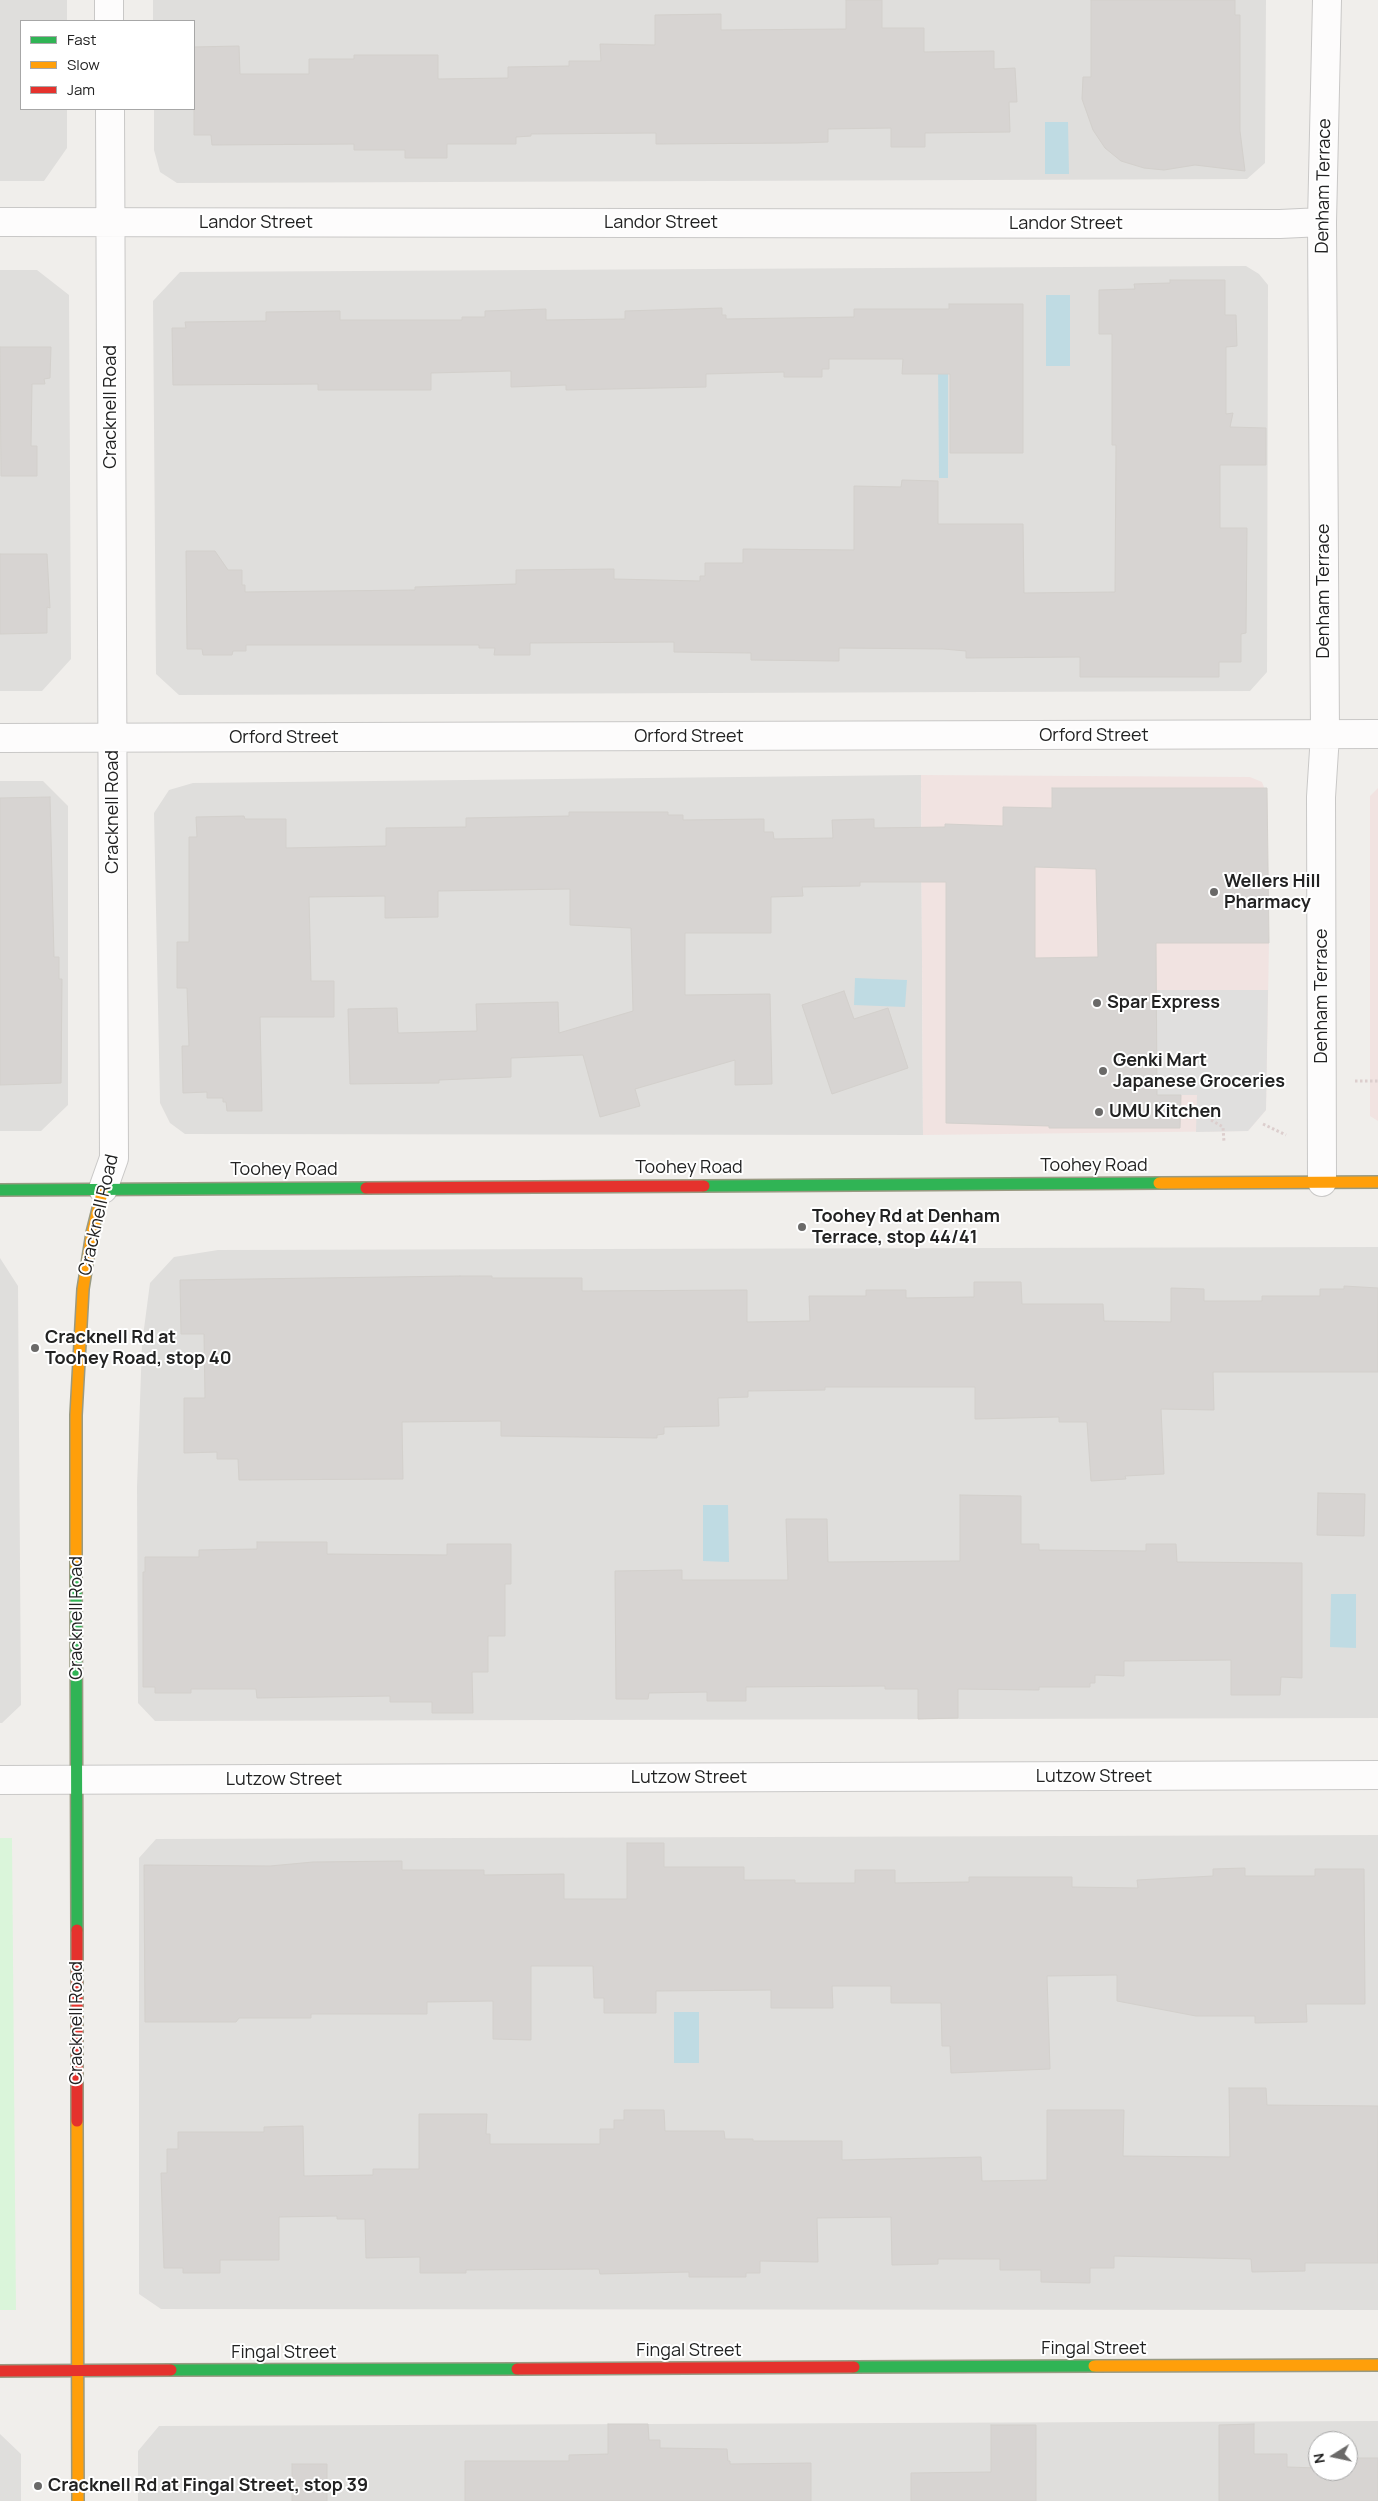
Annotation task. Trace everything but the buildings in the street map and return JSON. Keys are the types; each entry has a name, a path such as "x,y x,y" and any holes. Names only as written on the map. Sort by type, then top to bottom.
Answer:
{"street":[{"path":"109,0 109,20"},
{"name":"Denham Terrace","path":"1322,1182 1321,797 1325,735 1322,222 1327,0"},
{"name":"Cracknell Road","path":"78,2501 76,1415 83,1289 92,1233 103,1189 114,1158 110,110"},
{"name":"Landor Street","path":"0,222 1280,224 1322,222"},
{"name":"Orford Street","path":"0,738 1378,734"},
{"name":"Toohey Road","path":"0,1190 1378,1182"},
{"name":"Lutzow Street","path":"0,1780 1378,1775"},
{"name":"Fingal Street","path":"0,2371 1378,2366"}],"path":[{"path":"1210,1120 1223,1127 1224,1142"},
{"path":"1263,1124 1286,1136"}],"shaded area":[{"path":"0,0 67,0 67,20 20,20 20,110 67,110 67,148 44,181 0,181"},
{"path":"153,0 1266,0 1265,163 1247,179 177,183 160,172 154,150 154,110 195,110 195,20 153,20"},
{"path":"1246,266 1259,274 1268,285 1267,672 1250,691 179,695 156,674 153,301 180,272"},
{"path":"0,270 37,270 69,295 71,659 42,691 0,691"},
{"path":"921,775 923,1135 185,1134 170,1123 160,1103 154,813 169,790 193,783"},
{"path":"921,775 1250,777 1262,782 1267,795 1269,943 1266,1110 1248,1131 923,1135"},
{"path":"0,781 43,781 68,806 68,1105 41,1131 0,1131"},
{"path":"1378,788 1378,1121 1370,1116 1370,796"},
{"path":"1157,990 1268,990 1266,1110 1248,1131 1196,1132 1197,1095 1157,1095"},
{"path":"1378,1247 1378,1718 155,1721 138,1703 137,1487 142,1344 150,1283 174,1257 218,1250"},
{"path":"0,1258 18,1286 21,1705 2,1723 0,1723"},
{"path":"1378,1835 1378,2310 161,2309 139,2294 139,1858 156,1839"},
{"path":"1378,2421 1378,2501 138,2501 138,2451 159,2426"},
{"path":"0,2434 21,2454 21,2501 0,2501"}],"green space":[{"path":"0,1838 12,1838 16,2310 0,2310"}],"water":[{"path":"1045,122 1068,122 1069,174 1045,174"},
{"path":"1046,295 1070,295 1070,366 1046,366"},
{"path":"938,362 948,362 948,478 939,478"},
{"path":"855,978 907,980 905,1007 854,1005"},
{"path":"703,1505 728,1505 729,1562 703,1561"},
{"path":"1331,1594 1356,1594 1356,1648 1330,1647"},
{"path":"674,2012 699,2012 699,2063 674,2063"}],"traffic: fast":[{"path":"704,1186 1159,1183"},
{"path":"0,1190 366,1188"},
{"path":"76,1567 77,1930"},
{"path":"854,2367 1094,2366"},
{"path":"171,2370 517,2369"}],"traffic: slow":[{"path":"1159,1183 1378,1182"},
{"path":"76,1567 76,1415 83,1289 92,1233 103,1189"},
{"path":"77,2121 78,2501"},
{"path":"1094,2366 1378,2365"}],"traffic: jam":[{"path":"366,1188 704,1186"},
{"path":"77,1930 77,2121"},
{"path":"517,2369 854,2367"},
{"path":"0,2371 171,2370"}],"place":[{"name":"Wellers Hill Pharmacy","path":"1214,892"},
{"name":"Spar Express","path":"1097,1003"},
{"name":"Genki Mart Japanese Groceries","path":"1103,1071"},
{"name":"UMU Kitchen","path":"1099,1112"},
{"name":"Toohey Rd at Denham Terrace, stop 44/41","path":"802,1227"},
{"name":"Cracknell Rd at Toohey Road, stop 40","path":"35,1348"},
{"name":"Cracknell Rd at Fingal Street, stop 39","path":"38,2486"}]}
